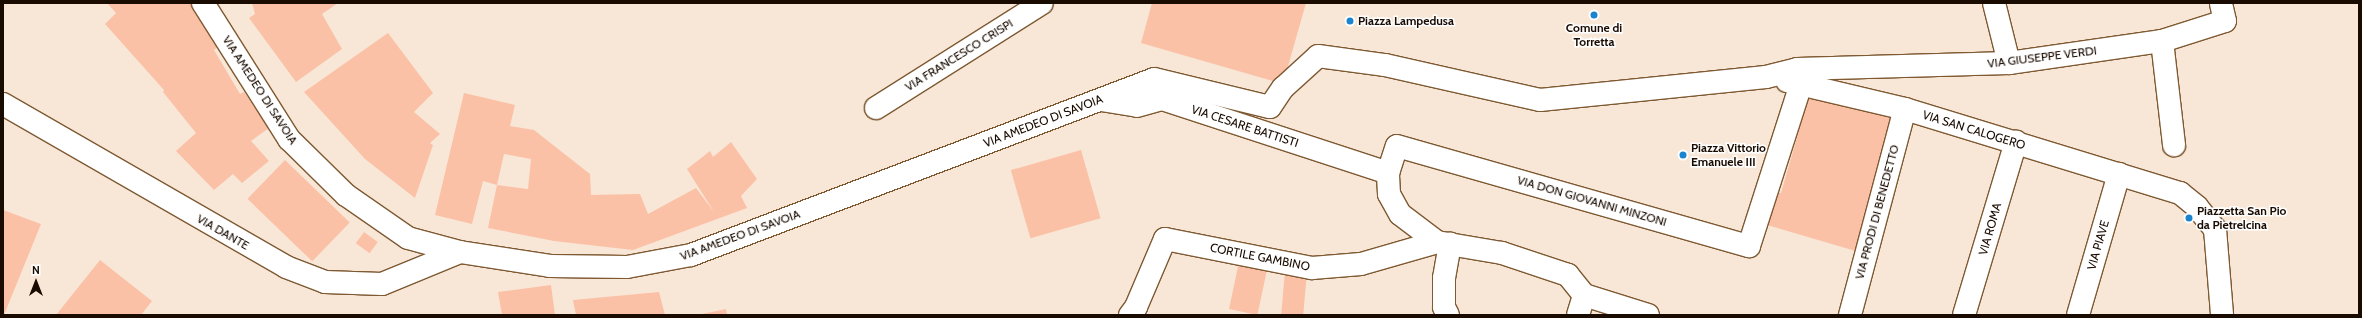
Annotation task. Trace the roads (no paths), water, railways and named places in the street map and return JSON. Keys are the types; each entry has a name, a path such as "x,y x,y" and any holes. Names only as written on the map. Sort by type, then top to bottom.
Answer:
{"street":[{"name":"VIA AMEDEO DI SAVOIA","path":"203,3 289,139 346,195 408,238 460,252 550,266 627,267 691,255 1154,79 1270,107 1283,88 1318,56 1385,65 1540,100 1766,77"},
{"name":"VIA FRANCESCO CRISPI","path":"876,108 1042,3"},
{"path":"1994,3 2009,63"},
{"name":"VIA GIUSEPPE VERDI","path":"1766,77 1797,69 2009,63 2162,41 2225,21 2221,3"},
{"path":"2162,41 2174,145"},
{"name":"VIA SAN CALOGERO","path":"1766,77 1905,109 2180,193 2197,207 2215,229 2219,263 2222,315"},
{"name":"VIA DON GIOVANNI MINZONI","path":"1388,173 1398,146 1749,246 1801,84"},
{"name":"VIA CESARE BATTISTI","path":"1101,100 1137,106 1162,99 1388,173"},
{"name":"VIA DANTE","path":"3,104 286,267 325,282 382,284 460,252"},
{"name":"VIA PRODI DI BENEDETTO","path":"1850,315 1905,109"},
{"name":"VIA ROMA","path":"1964,315 2016,142"},
{"path":"1388,173 1389,194 1400,214 1444,243 1502,253 1568,275 1581,305 1648,315"},
{"name":"VIA PIAVE","path":"2078,315 2119,174"},
{"name":"CORTILE GAMBINO","path":"1130,315 1136,307 1164,239 1312,268 1361,264 1444,243"},
{"path":"1444,243 1444,307 1448,315"}],"place":[{"name":"Comune di Torretta","path":"1594,15"},
{"name":"Piazza Lampedusa","path":"1350,21"},
{"name":"Piazza Vittorio Emanuele III","path":"1683,155"},
{"name":"Piazzetta San Pio da Pietrelcina","path":"2189,218"}]}
